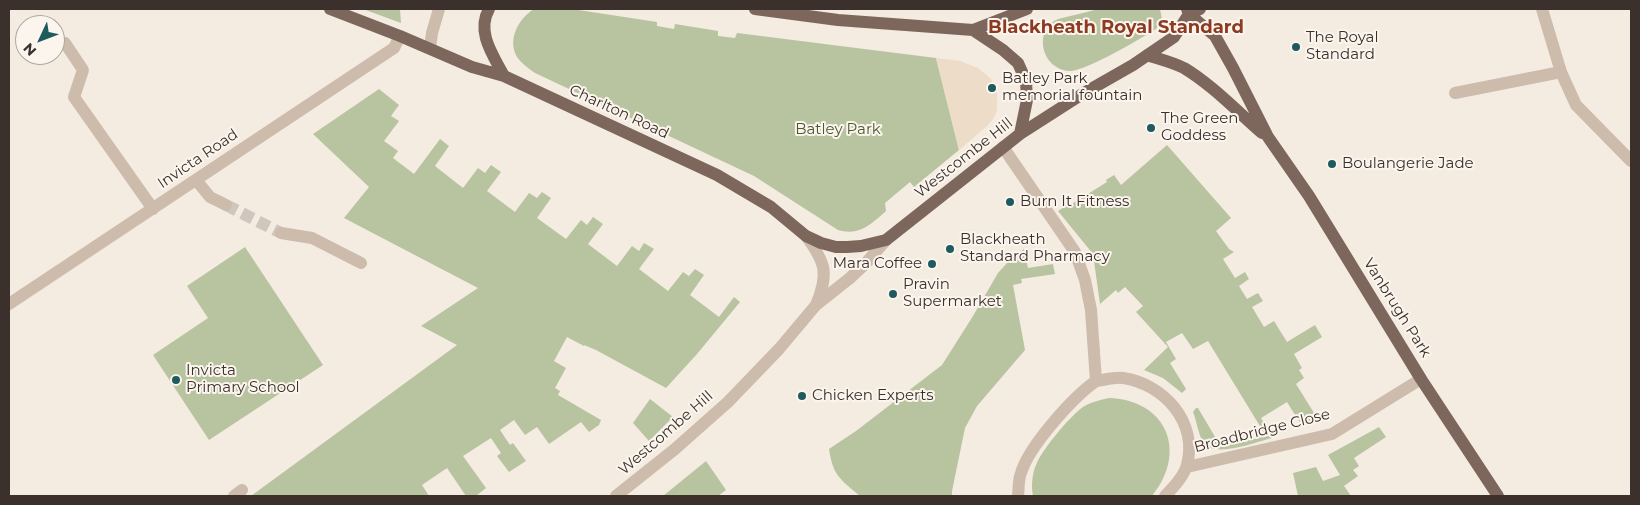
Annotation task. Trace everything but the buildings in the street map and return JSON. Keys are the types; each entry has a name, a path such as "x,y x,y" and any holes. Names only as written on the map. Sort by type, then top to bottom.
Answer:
{"main road":[{"name":"Charlton Road","path":"330,9 430,48 472,67 504,76 717,175 771,207 806,236 836,246 861,246 886,240"},
{"path":"489,9 483,24 484,32 504,76"},
{"path":"756,9 838,20 972,30 1027,9"},
{"name":"Westcombe Hill","path":"886,240 1020,134 1174,37 1192,11"},
{"name":"Vanbrugh Park","path":"1192,11 1215,36 1268,138 1309,196 1422,379 1498,496"},
{"path":"972,30 1003,50 1018,63 1026,81 1027,100 1020,134"},
{"name":"Vanbrugh Park","path":"1147,55 1185,68 1210,87 1268,138"}],"street":[{"path":"430,48 439,9"},
{"path":"1542,9 1561,72 1576,105 1631,161"},
{"name":"Invicta Road","path":"9,304 394,48 400,36"},
{"path":"65,43 83,70 74,97 153,209"},
{"path":"1455,93 1561,72"},
{"path":"1003,147 1076,252 1085,280 1091,310 1096,381 1083,390 1070,404 1028,455 1020,474 1018,496"},
{"path":"196,180 210,197 226,205"},
{"path":"281,233 312,238 361,263"},
{"name":"Westcombe Hill","path":"806,236 820,257 824,270 825,278 816,305"},
{"name":"Westcombe Hill","path":"616,496 675,449 728,402 779,349 816,305 866,263 886,240"},
{"name":"Broadbridge Close","path":"1096,381 1120,377 1143,382 1162,394 1176,408 1184,423 1190,446 1187,467 1165,496"},
{"name":"Broadbridge Close","path":"1187,467 1332,434 1422,379"}],"green space":[{"path":"363,9 400,9 401,23"},
{"name":"Batley Park","path":"534,9 572,9 657,22 657,26 674,29 675,24 718,31 718,36 735,38 737,33 936,58 959,150 914,187 910,182 885,203 886,211 870,225 853,232 838,230 754,176 535,73 517,57 513,43 519,23"},
{"path":"1099,9 1160,9 1162,19 1156,29 1088,66 1070,71 1060,69 1053,64 1047,57 1043,40 1045,32 1050,25 1058,19"},
{"path":"379,89 399,105 391,116 399,121 384,141 398,151 393,158 414,174 440,139 449,146 435,166 463,188 478,168 485,173 491,165 501,172 487,191 515,212 529,193 537,198 542,192 551,198 537,218 566,239 581,220 587,225 593,217 603,224 588,244 617,266 632,246 639,251 644,243 654,249 639,269 668,291 683,272 689,276 695,269 704,275 690,295 719,317 734,297 740,302 666,388 596,350 567,337 554,361 566,368 555,388 560,391 558,395 601,420 599,425 589,432 581,422 549,444 537,427 525,435 514,420 500,430 510,445 513,443 526,461 509,472 497,456 501,453 491,438 463,456 486,488 476,496 466,496 447,468 422,485 429,496 251,496 457,345 421,326 478,288 344,218 369,187 313,134"},
{"path":"1167,145 1231,218 1216,231 1229,249 1234,252 1223,259 1235,278 1245,272 1249,279 1239,286 1247,299 1258,293 1263,301 1252,307 1264,327 1274,321 1287,342 1315,325 1322,337 1294,354 1302,368 1299,370 1304,378 1296,384 1319,421 1302,426 1287,402 1261,418 1272,438 1235,448 1216,449 1208,447 1203,442 1193,412 1196,408 1198,408 1221,447 1266,436 1208,341 1193,349 1182,333 1166,342 1176,359 1170,363 1186,389 1182,393 1163,378 1144,370 1168,347 1136,312 1143,306 1125,287 1118,293 1116,290 1100,304 1093,254 1058,211 1107,182 1106,180 1114,175 1121,185"},
{"path":"245,247 323,365 209,440 153,355 208,318 187,286"},
{"path":"1024,249 1028,268 1053,264 1055,274 1021,279 1022,283 1013,285 1025,350 977,406 965,428 952,496 860,496 838,476 829,449 856,431 942,365 998,273"},
{"path":"1109,398 1129,401 1145,408 1158,418 1166,431 1170,446 1169,462 1163,479 1152,496 1033,496 1032,480 1035,469 1039,459 1056,434 1083,407 1092,402"},
{"path":"650,399 673,417 649,441 633,423"},
{"path":"1379,427 1386,437 1354,458 1359,466 1353,470 1358,476 1344,486 1351,496 1298,496 1293,473 1316,467 1323,481 1340,475 1328,455"},
{"path":"706,461 726,490 718,496 663,496"}],"shaded area":[{"path":"936,58 960,61 978,68 991,79 997,93 997,111 993,119 959,150"}],"tunnel":[{"path":"226,205 281,233"}],"place":[{"name":"The Royal Standard","path":"1296,47"},
{"name":"Batley Park memorial fountain","path":"992,88"},
{"name":"The Green Goddess","path":"1151,128"},
{"name":"Boulangerie Jade","path":"1332,164"},
{"name":"Burn It Fitness","path":"1010,202"},
{"name":"Blackheath Standard Pharmacy","path":"950,249"},
{"name":"Mara Coffee","path":"932,264"},
{"name":"Pravin Supermarket","path":"893,294"},
{"name":"Invicta Primary School","path":"176,380"},
{"name":"Chicken Experts","path":"802,396"}],"district":[{"name":"Blackheath Royal Standard","path":"1116,28"}]}
